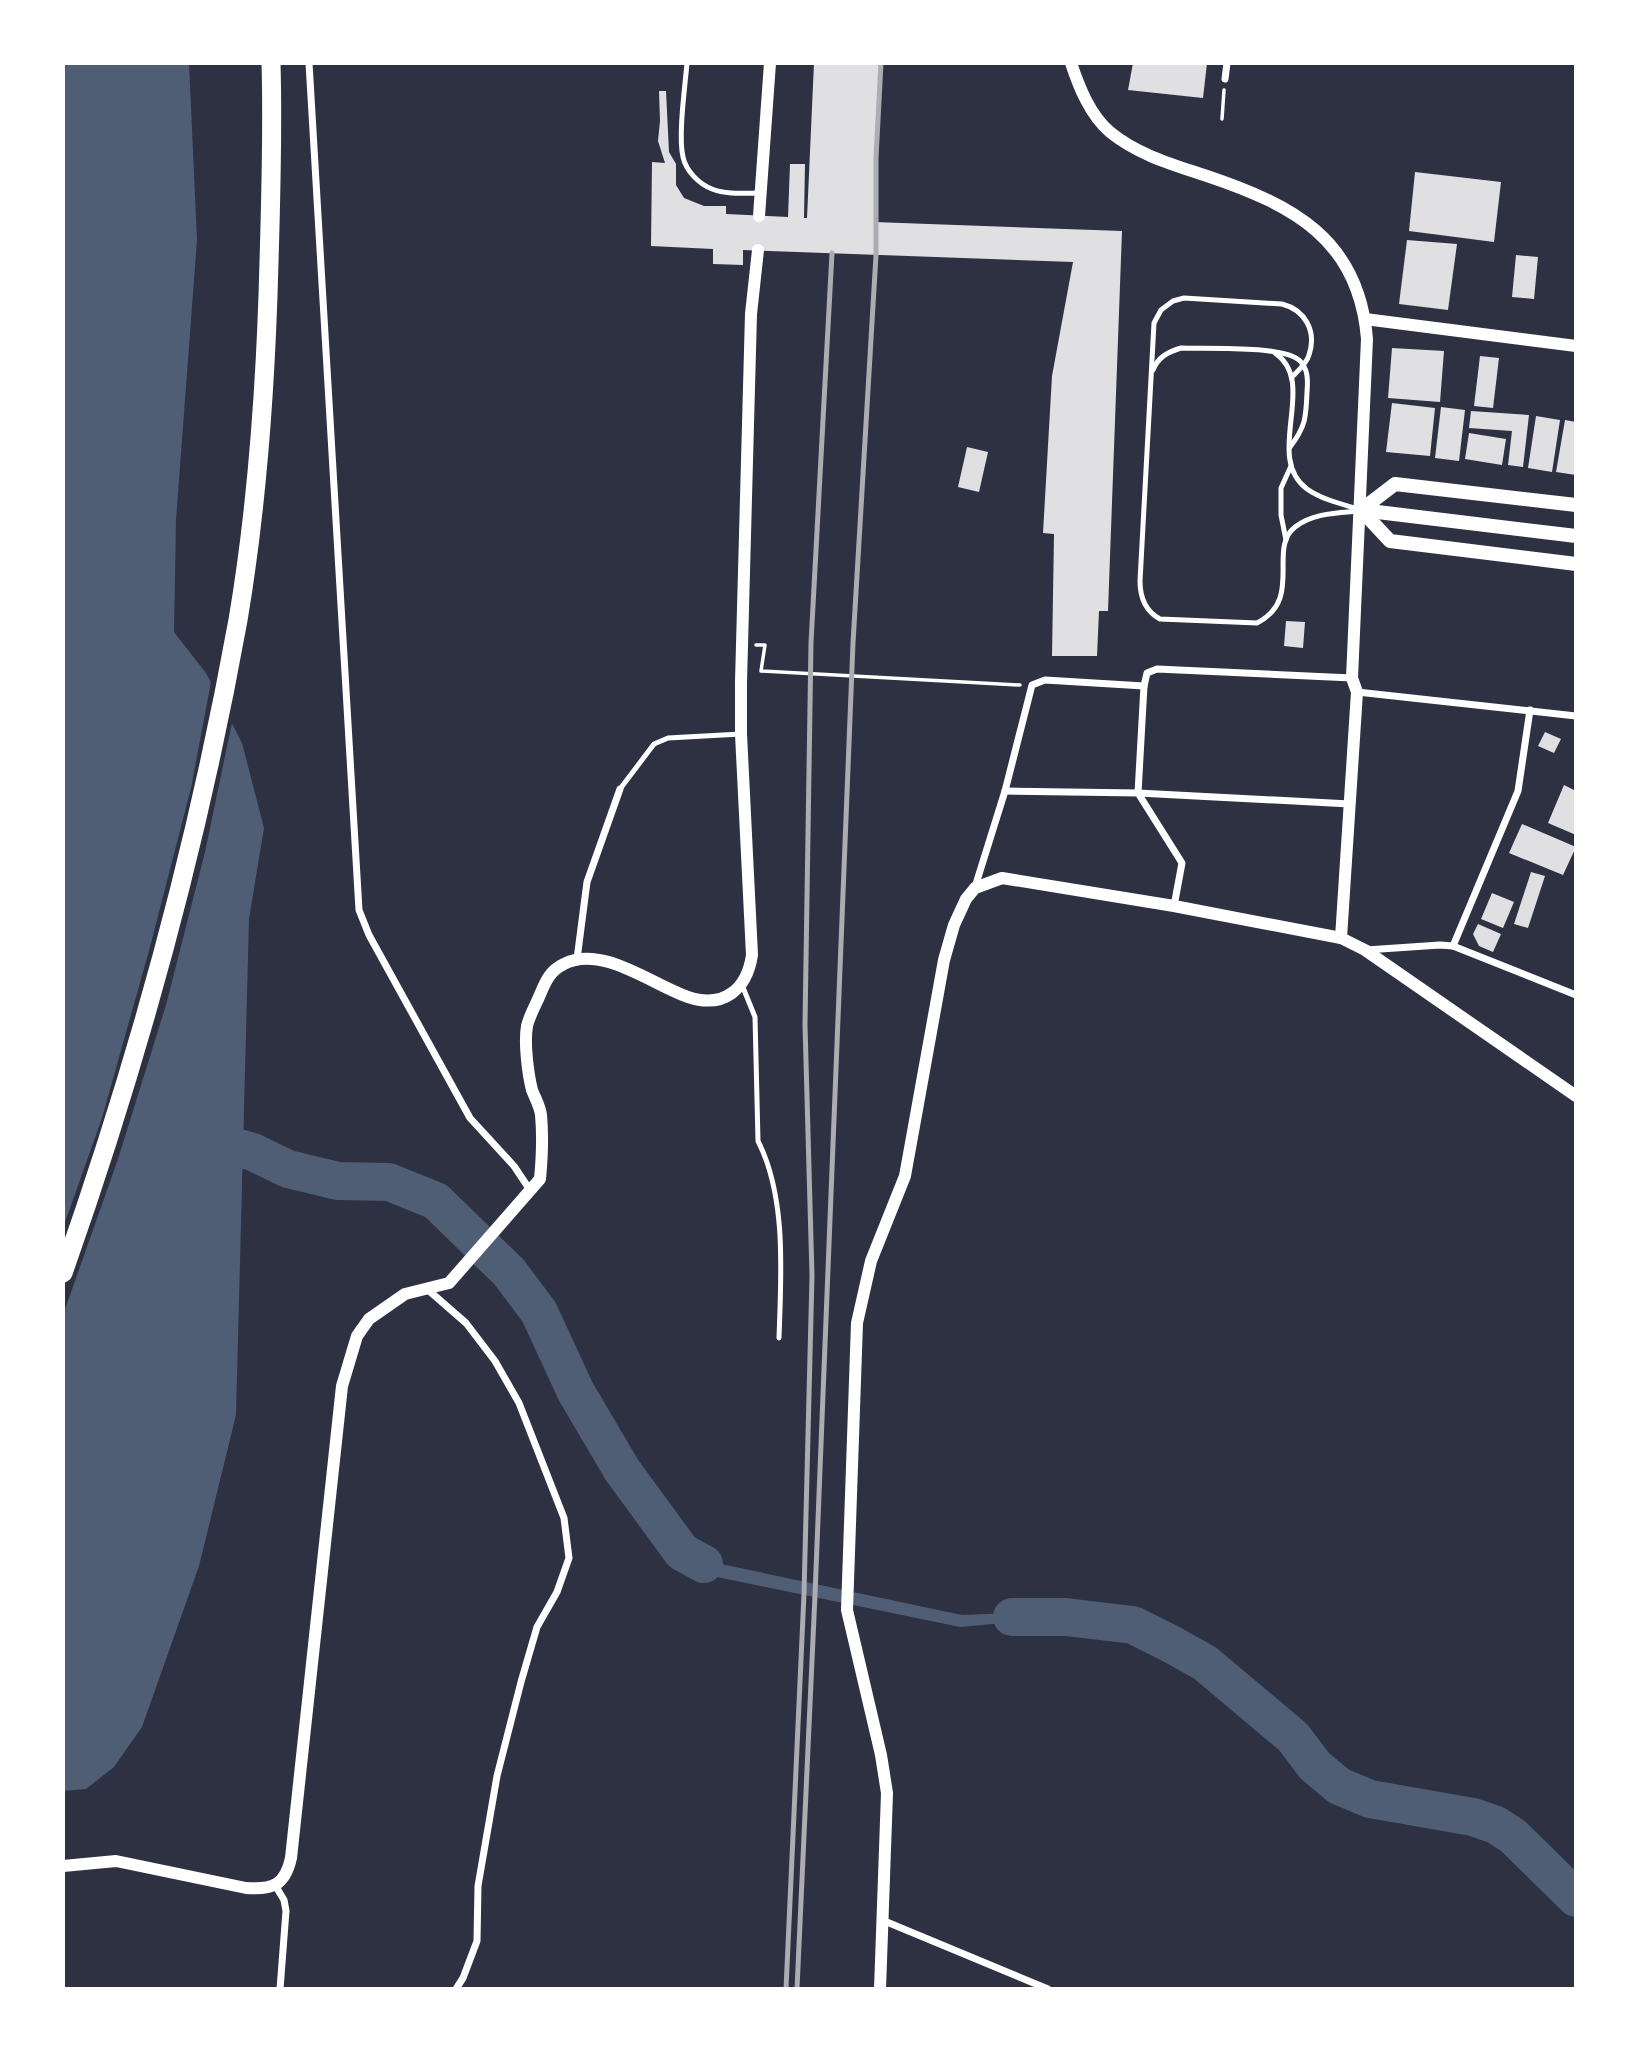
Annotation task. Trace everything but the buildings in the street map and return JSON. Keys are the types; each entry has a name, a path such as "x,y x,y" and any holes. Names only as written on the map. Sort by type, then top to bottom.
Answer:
{"highway":[{"path":"63,1273 97,1176 163,954 201,804 238,617 260,434 268,320 273,129 271,63"}],"main road":[{"path":"1361,510 1395,484 1576,505"},
{"path":"1361,510 1576,536"},
{"path":"1361,510 1390,541 1576,564"}],"street":[{"path":"309,63 359,910 369,935 470,1118 514,1167 530,1190"},
{"path":"760,216 770,63"},
{"path":"1070,63 1083,94 1109,131 1162,161 1269,199 1294,213 1324,237 1352,276 1365,320 1367,339 1352,678 1357,692 1341,938"},
{"path":"1225,79 1227,63"},
{"path":"63,1866 116,1861 246,1888 263,1889 284,1879 291,1857 341,1386 357,1336 369,1319 405,1294 449,1283 540,1179 541,1112 532,1089 527,1026 548,975 563,964 577,959 607,962 635,971 688,997 708,1001 727,996 742,985 749,974 752,955 741,734 741,644 751,314 758,250"},
{"path":"1365,320 1576,346"},
{"path":"1174,906 1182,863 1138,793 1147,673 1157,669 1352,678"},
{"path":"880,1989 887,1793 881,1755 847,1610 857,1323 870,1261 905,1175 944,960 954,925 966,899 975,888 1032,685 1045,680 1144,686"},
{"path":"1357,692 1576,716"},
{"path":"1453,946 1518,791 1530,710"},
{"path":"577,959 587,882 620,789"},
{"path":"1004,791 1138,793 1350,804"},
{"path":"975,888 1002,878 1174,906 1341,938 1365,950 1576,1096"},
{"path":"1365,950 1453,946 1576,995"},
{"path":"426,1288 466,1323 495,1361 519,1403 564,1518 569,1558 557,1592 537,1628 521,1682 498,1776 478,1886 477,1941 456,1989"},
{"path":"275,1885 284,1899 286,1911 280,1989"},
{"path":"882,1920 1048,1989"}],"lane":[{"path":"687,63 682,144 683,159 689,171 699,182 712,189 761,193"},
{"path":"1272,351 1289,366 1293,377 1291,466 1281,488 1281,515 1286,540 1280,601 1268,617 1256,623 1160,619 1150,614 1144,605 1140,581 1154,323 1161,310 1173,301 1184,298 1294,307 1308,324 1311,337 1309,356 1293,377"},
{"path":"1150,376 1156,362 1168,352 1181,348 1272,351 1291,355 1303,365 1308,378 1305,420 1302,431 1290,447"},
{"path":"1291,466 1306,488 1319,496 1361,510"},
{"path":"1286,540 1293,528 1307,520 1320,515 1361,510"},
{"path":"620,789 654,744 668,738 741,734"},
{"path":"742,985 755,1017 758,1141 765,1154 777,1209 781,1263 779,1338"}],"path":[{"path":"1222,119 1225,79"},
{"path":"741,644 765,645 761,671 1032,685"}],"water":[{"path":"63,63 189,63 197,240 176,520 174,632 206,673 242,743 264,828 249,919 236,1415 199,1566 142,1727 114,1767 86,1789 63,1791"},
{"path":"671,1527 693,1551 706,1561 714,1563 962,1615 1067,1611 1065,1623 960,1627 717,1577 676,1558 659,1537"}],"pier":[{"path":"212,677 233,718 205,852 166,1005 118,1159 63,1315 63,1228 102,1118 150,947 191,788"}],"waterway":[{"path":"195,1136 253,1152 288,1169 338,1181 389,1182 436,1201 509,1272 539,1312 576,1392 622,1470 682,1552 704,1564"},
{"path":"1012,1617 1066,1617 1133,1625 1205,1663 1293,1737 1315,1766 1339,1786 1370,1799 1473,1817 1496,1825 1513,1836 1576,1898"}],"railway":[{"path":"797,1989 853,643 876,255 876,158 881,63"},
{"path":"786,1989 804,1594 812,1276 805,1025 811,643 832,253"}]}
